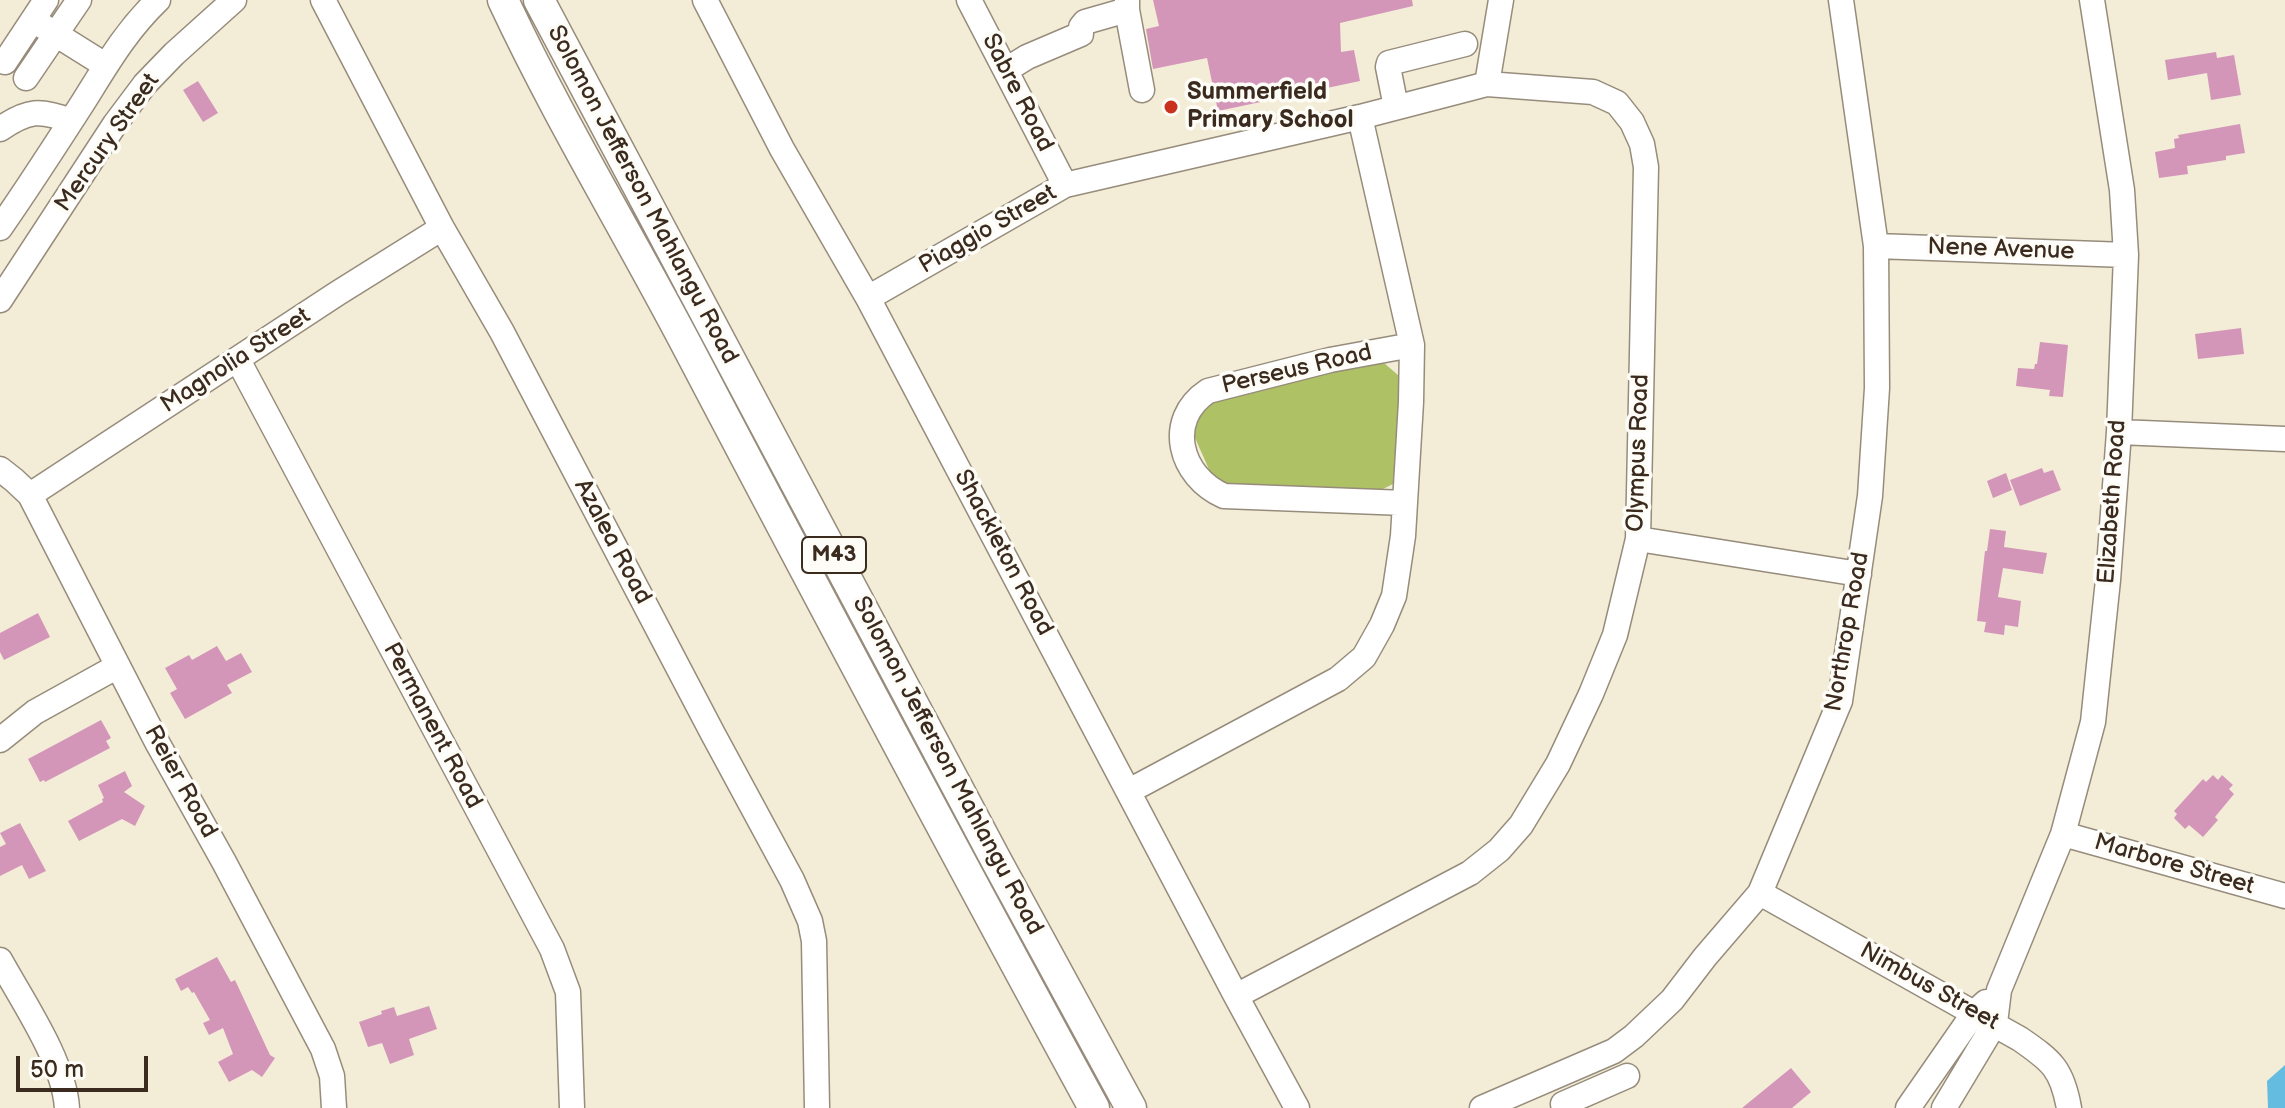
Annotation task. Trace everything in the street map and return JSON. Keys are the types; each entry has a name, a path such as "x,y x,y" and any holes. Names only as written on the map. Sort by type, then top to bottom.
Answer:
{"main road":[{"path":"494,0 520,38"},
{"name":"Solomon Jefferson Mahlangu Road","path":"503,0 520,38 1094,1108"},
{"name":"Solomon Jefferson Mahlangu Road","path":"539,0 1131,1108"}],"street":[{"path":"26,78 79,0"},
{"name":"Mercury Street","path":"0,228 9,196 71,121 118,44 158,0"},
{"name":"Mercury Street","path":"0,300 115,124 145,84 234,0"},
{"name":"Azalea Road","path":"323,0 442,228 502,332 808,915 814,941 817,1108"},
{"name":"Shackleton Road","path":"705,0 782,149 868,298 1297,1108"},
{"name":"Sabre Road","path":"969,0 1065,185"},
{"path":"1487,84 1501,0"},
{"name":"Northrop Road","path":"1482,1108 1614,1051 1672,1000 1760,893 1840,701 1870,496 1877,388 1876,246 1841,0"},
{"name":"Elizabeth Road","path":"1944,1108 1999,990 2063,834 2093,722 2119,432 2126,255 2122,190 2092,0"},
{"path":"1006,70 1027,57 1081,34 1085,22 1127,5 1142,90"},
{"path":"5,62 40,10 56,34 105,65"},
{"path":"1396,107 1389,63 1465,44"},
{"name":"Piaggio Street","path":"868,298 1065,185 1360,117 1487,84"},
{"name":"Olympus Road","path":"1236,996 1470,873 1499,850 1521,825 1558,764 1615,635 1638,539 1646,167 1642,144 1632,122 1617,103 1593,92 1487,84"},
{"path":"0,129 34,112 49,113 71,121"},
{"path":"1129,791 1338,679 1364,657 1394,596 1403,536 1412,345 1360,117"},
{"name":"Magnolia Street","path":"30,495 442,228"},
{"name":"Nene Avenue","path":"1876,246 2126,255"},
{"name":"Perseus Road","path":"1405,503 1224,496 1203,484 1191,466 1185,455 1182,430 1186,413 1197,398 1208,391 1330,360 1412,345"},
{"name":"Permanent Road","path":"238,360 552,949 568,992 572,1108"},
{"path":"2119,432 2285,439"},
{"name":"Reier Road","path":"0,469 30,495 323,1049 332,1076 334,1108"},
{"path":"1638,539 1859,574"},
{"path":"0,740 35,712 118,666"},
{"name":"Marbore Street","path":"2063,834 2285,896"},
{"name":"Nimbus Street","path":"1760,893 1984,1018 2050,1060 2065,1085 2069,1108"},
{"path":"0,960 55,1062 65,1090 67,1108"},
{"name":"Elizabeth Road","path":"1908,1108 1984,1018"},
{"path":"1551,1079 1564,1106 1627,1076"}],"green space":[{"path":"1371,362 1384,363 1398,375 1399,474 1393,484 1373,494 1222,485 1211,474 1192,431 1193,422 1210,403"}],"water":[{"path":"2285,1065 2285,1108 2268,1108 2267,1081"}],"building":[{"path":"1153,0 1412,0 1413,6 1340,23 1341,52 1354,50 1360,81 1218,111 1207,58 1153,69 1146,29 1159,26"},
{"path":"2216,52 2217,58 2234,55 2241,95 2211,100 2207,73 2168,80 2165,60"},
{"path":"198,81 218,113 203,122 183,90"},
{"path":"2240,124 2245,153 2226,156 2226,160 2187,166 2188,174 2159,178 2155,152 2175,148 2174,139 2179,138 2178,135"},
{"path":"2241,328 2244,354 2198,359 2195,334"},
{"path":"2040,342 2068,345 2063,397 2049,396 2050,390 2016,386 2018,368 2034,369 2037,364"},
{"path":"2042,468 2044,473 2053,470 2061,490 2020,506 2010,480"},
{"path":"2006,473 2012,490 1993,498 1987,481"},
{"path":"1990,529 2006,531 2004,547 2047,553 2043,574 2003,568 1998,597 2021,601 2018,627 2005,625 2004,635 1984,632 1986,622 1977,621"},
{"path":"38,613 50,637 4,660 0,652 0,633"},
{"path":"217,646 226,661 241,653 252,672 227,685 232,693 185,719 170,693 177,689 165,668 189,655 192,660"},
{"path":"101,720 111,738 106,741 110,748 40,782 28,759"},
{"path":"125,771 132,786 124,792 145,806 135,826 122,819 79,841 68,821 103,802 98,785"},
{"path":"2213,775 2218,780 2222,775 2233,785 2229,789 2234,794 2203,837 2189,825 2185,829 2174,818 2177,814 2174,811 2203,779 2206,782"},
{"path":"20,823 46,871 29,879 22,865 0,876 0,847 6,844 0,833"},
{"path":"217,957 231,982 235,980 270,1055 275,1058 262,1077 252,1070 229,1082 218,1062 233,1054 223,1028 209,1035 203,1023 210,1020 194,992 188,987 181,991 175,979"},
{"path":"429,1006 437,1029 409,1039 414,1055 390,1064 382,1043 368,1047 359,1022 394,1007 397,1016"},
{"path":"1791,1068 1811,1092 1792,1108 1742,1108"}],"place":[{"name":"Summerfield Primary School","path":"1171,107"}]}
